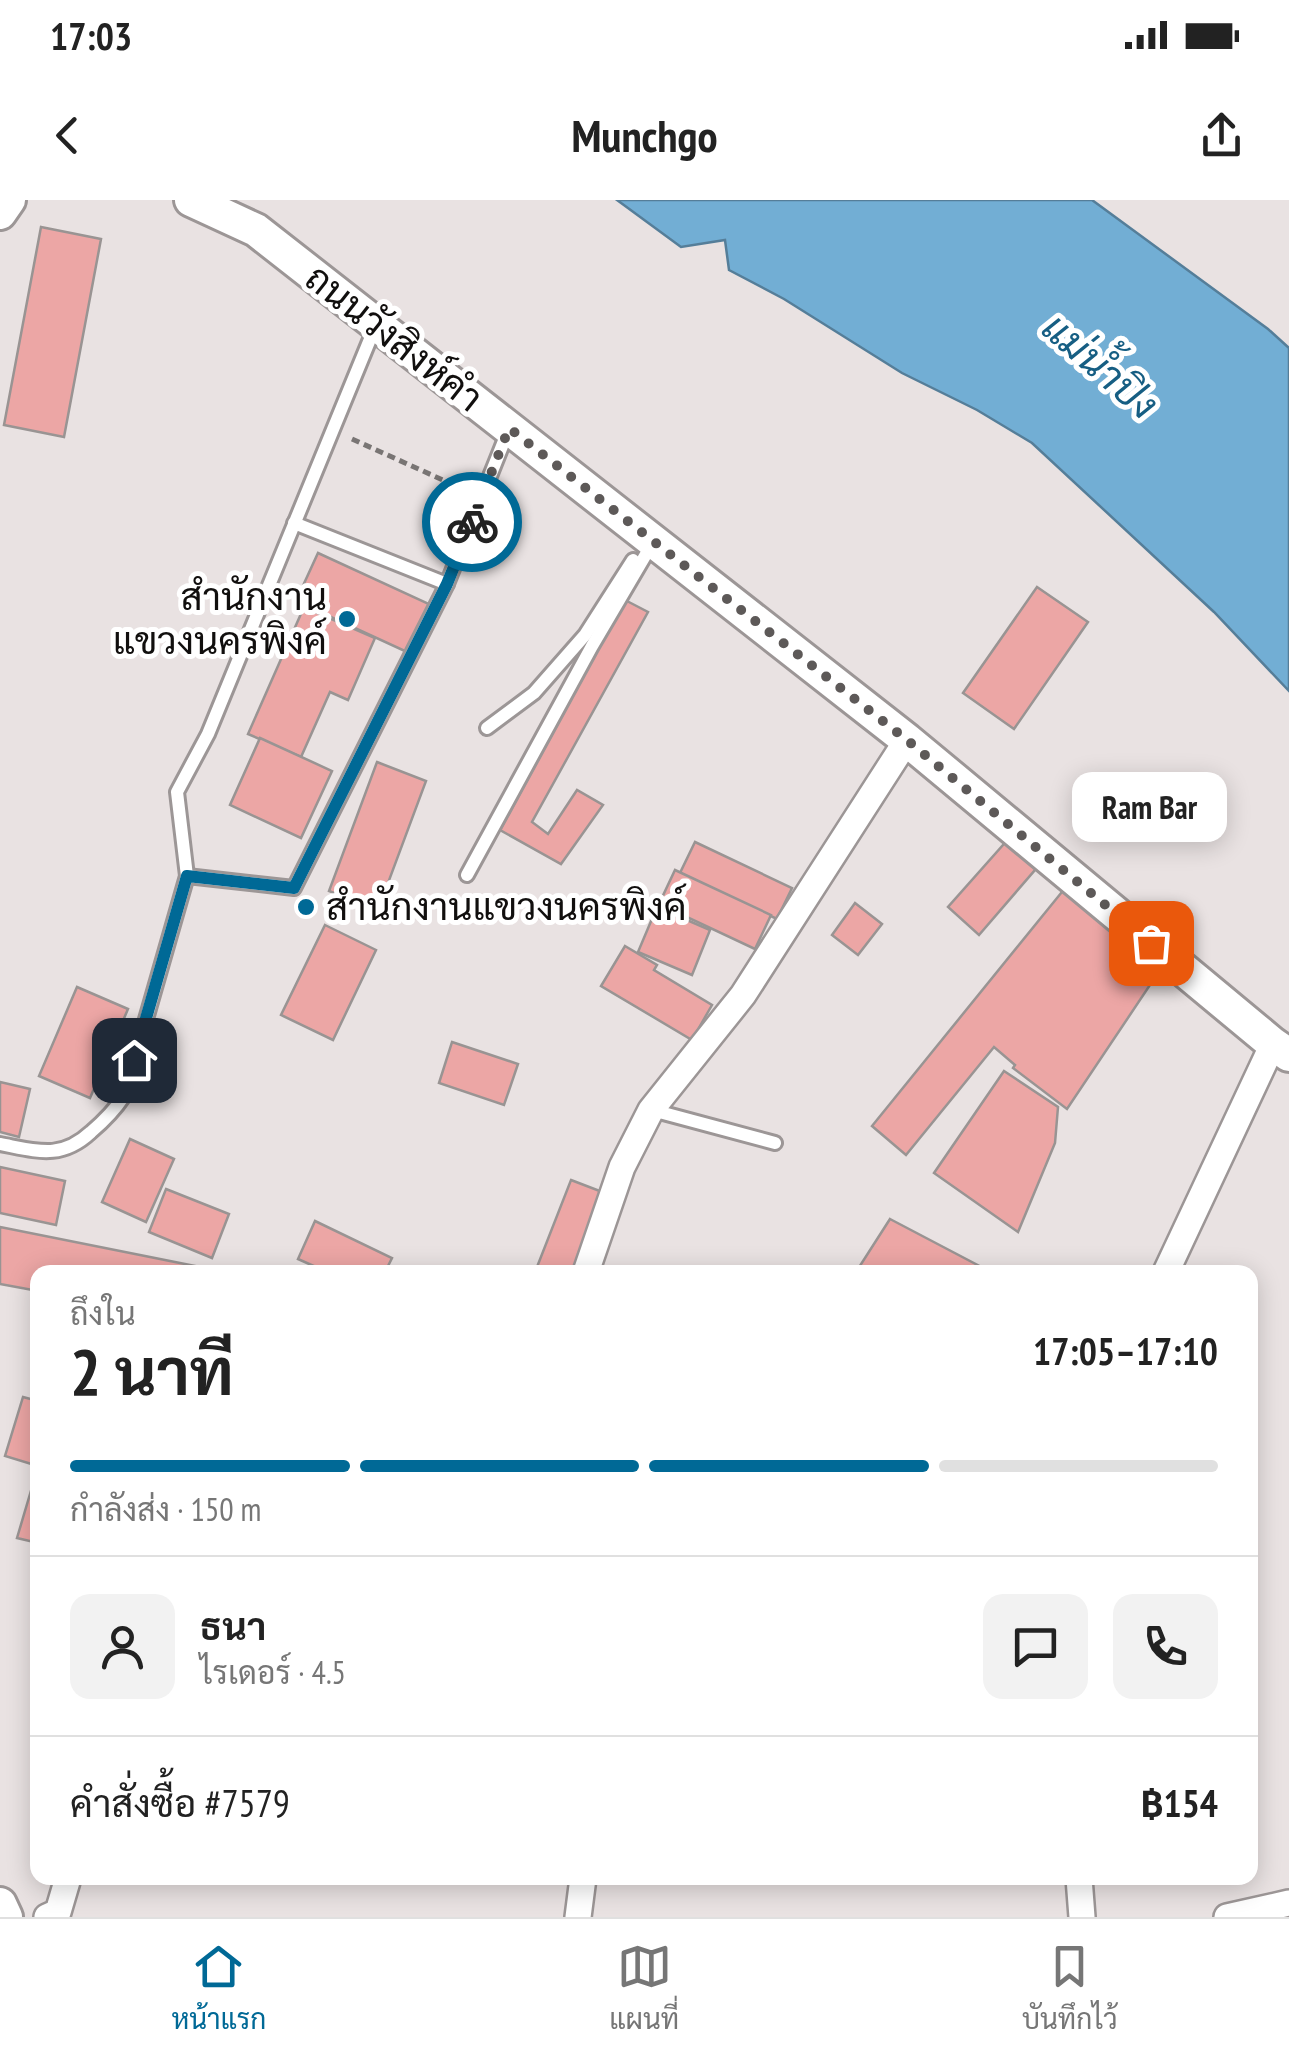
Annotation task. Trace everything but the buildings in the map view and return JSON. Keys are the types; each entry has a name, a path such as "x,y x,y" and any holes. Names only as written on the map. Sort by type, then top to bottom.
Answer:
{"street":[{"path":"0,213 9,200"},
{"name":"ถนนวังสิงห์คำ","path":"191,200 256,230 907,740 1281,1049"},
{"path":"588,1265 622,1167 651,1110 742,995 907,740"},
{"path":"1170,1265 1281,1049"},
{"path":"47,1917 58,1912 66,1885"},
{"path":"578,1917 582,1885"},
{"path":"1080,1885 1082,1917"},
{"path":"1227,1917 1289,1903"},
{"path":"0,1904 6,1917"}],"lane":[{"path":"0,1144 32,1150 77,1146 112,1115 124,1096 187,876 177,792 208,734 376,325"},
{"path":"187,876 294,888 447,584 509,428"},
{"path":"294,523 447,584"},
{"path":"487,728 534,693 585,635 651,539"},
{"path":"468,876 651,539"},
{"path":"651,1110 775,1143"}],"path":[{"path":"332,430 482,498"}],"water":[{"name":"แม่น้ำปิง","path":"617,200 1092,200 1289,348 1289,691 1214,612 1032,443 902,373 784,299 729,270 725,240 681,247"}],"way so far":[{"path":"472,522 509,428 907,740 1151,943"}],"place":[{"name":"สำนักงาน แขวงนครพิงค์","path":"347,619"},
{"name":"สำนักงานแขวงนครพิงค์","path":"306,907"},
{"name":"Ram Bar","path":"1151,943"}],"route":[{"path":"134,1060 187,876 294,888 447,584 472,522"}]}
